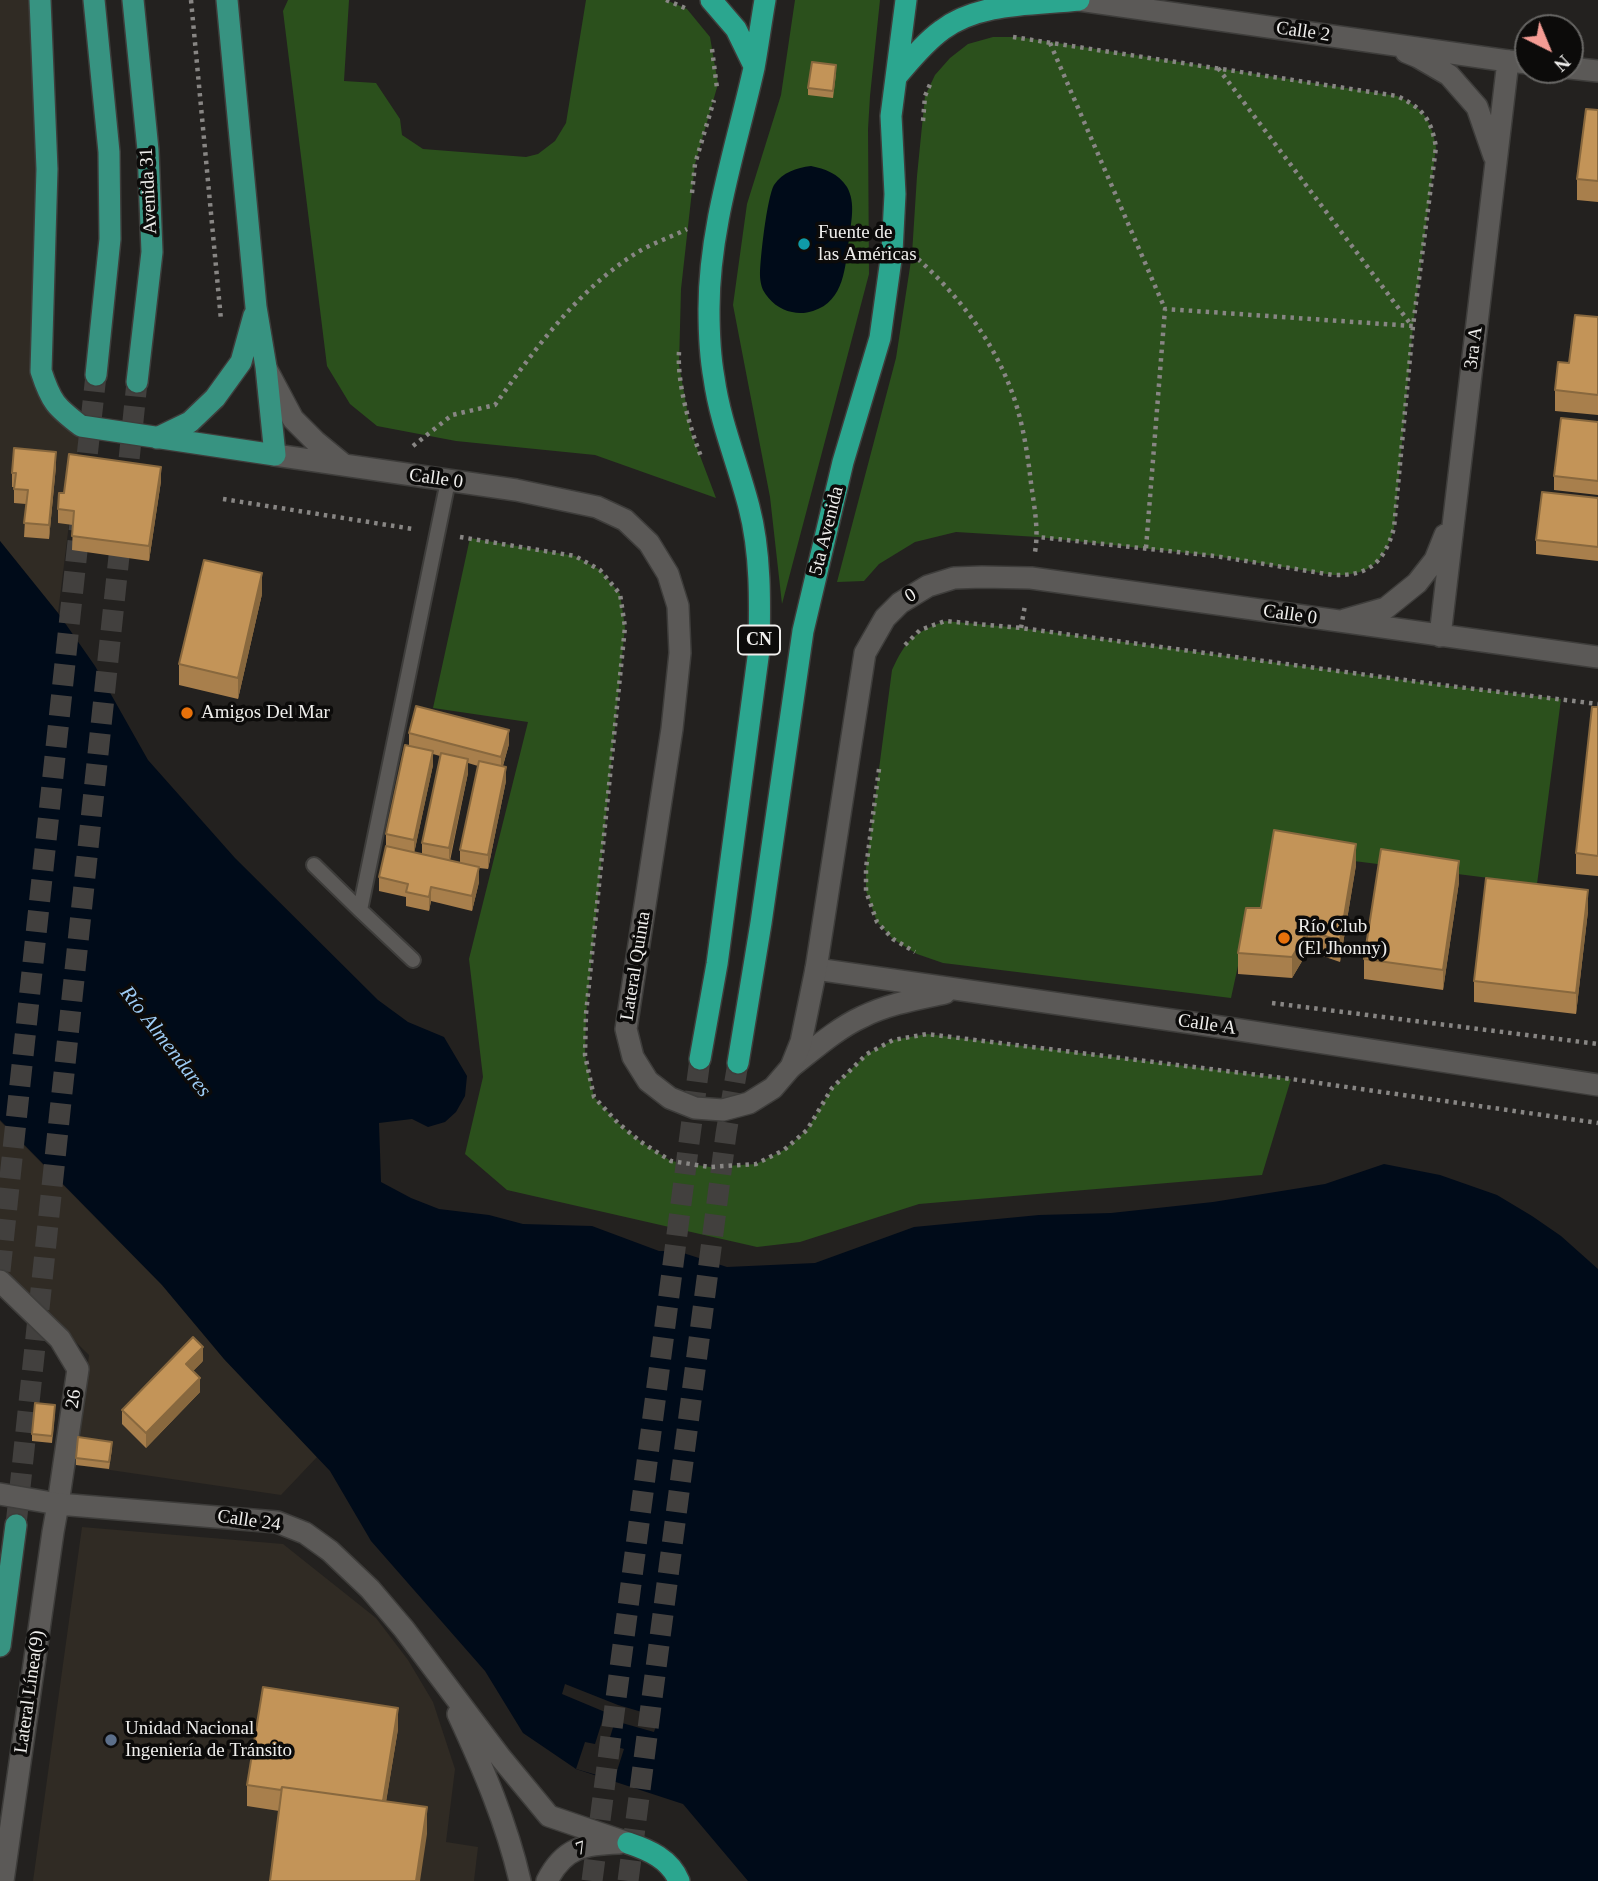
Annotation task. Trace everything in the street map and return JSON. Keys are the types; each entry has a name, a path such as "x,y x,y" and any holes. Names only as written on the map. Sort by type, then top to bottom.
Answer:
{"highway":[{"path":"711,0 736,29 754,66"},
{"name":"CN","path":"699,1059 717,964 758,650 760,605 750,508 714,378 709,309 712,260 717,223 754,66 765,0"},
{"name":"5ta Avenida","path":"738,1063 803,631 843,462 880,338 892,252 895,194 891,116 906,0"},
{"path":"896,77 942,30 965,17 991,9 1079,0"},
{"path":"628,1843 647,1849 662,1859 671,1866 679,1881"}],"main road":[{"path":"40,0 47,169 41,371 48,393 59,409 81,426 275,455 257,307 227,0"},
{"name":"Avenida 31","path":"94,0 109,152 110,239 96,375"},
{"name":"Avenida 31","path":"133,0 148,150 152,252 137,383"},
{"path":"230,26 243,0"},
{"name":"Calle 2","path":"1079,0 1514,61"},
{"path":"1381,43 1418,57 1449,75 1477,107 1496,162"},
{"name":"3ra A","path":"1440,636 1496,162 1514,80"},
{"path":"157,438 190,422 215,398 241,362 257,307"},
{"path":"265,367 293,419 344,465"},
{"name":"Calle 0","path":"275,455 516,490 597,507"},
{"path":"1338,622 1386,608 1417,583 1435,560 1457,503"},
{"name":"Lateral Quinta","path":"597,507 625,520 649,543 668,574 678,606 680,653 673,729 626,1030 633,1057 648,1081 670,1098 695,1108 723,1110 749,1103 773,1088 791,1068 801,1042 816,969 865,653"},
{"name":"Calle 0","path":"982,577 1031,578 1598,657"},
{"name":"0","path":"865,653 884,618 900,603 928,586 954,578 982,577"},
{"name":"Calle A","path":"816,969 1598,1085"},
{"path":"791,1068 861,1017 906,1001 961,990"},
{"name":"26","path":"0,1281 60,1339 78,1369 58,1504"},
{"name":"Calle 24","path":"0,1494 58,1504 277,1522 305,1534 330,1551 370,1589 549,1816 628,1843"},
{"name":"Lateral Línea(9)","path":"3,1881 58,1504"},
{"path":"0,1646 16,1525"},
{"name":"Calle 24","path":"437,1671 475,1752 513,1852 520,1881"},
{"name":"7","path":"547,1881 564,1856 571,1851 589,1845 628,1843"}],"lane":[{"path":"360,910 448,481"},
{"path":"314,864 414,960"}],"path":[{"path":"191,0 220,327"},
{"path":"666,0 687,9"},
{"path":"690,203 695,164 718,88 710,37"},
{"path":"1006,37 1397,96 1412,103 1425,114 1433,130 1436,147 1413,326 1394,528 1389,545 1380,559 1366,570 1350,575 1333,575 1215,556 1038,537"},
{"path":"1050,42 1164,309 1146,548"},
{"path":"1218,68 1413,326"},
{"path":"922,133 925,96 935,75"},
{"path":"687,243 689,216"},
{"path":"396,473 411,448 452,415 495,405 527,360 568,311 603,276 640,250 688,229"},
{"path":"912,254 942,281 972,317 999,361 1016,404 1027,448 1038,537 1021,628"},
{"path":"1164,309 1413,326"},
{"path":"680,351 679,365 691,432 704,465"},
{"path":"902,648 920,630 945,621 1021,628 1598,705"},
{"path":"880,762 866,868 866,891 877,922 894,939 917,954"},
{"path":"1272,1003 1598,1044"}],"shaded area":[{"path":"0,0 39,0 40,371 81,427 58,613 0,541"},
{"path":"0,1121 162,1285 224,1359 317,1457 281,1495 76,1465 89,1355 0,1268"},
{"path":"82,1527 283,1544 376,1618 408,1660 433,1702 455,1769 446,1842 478,1847 474,1881 33,1881"}],"green space":[{"path":"288,0 349,0 344,81 376,83 400,119 402,135 423,149 526,157 538,154 555,141 566,123 586,0 666,0 687,9 710,37 718,84 695,164 681,289 679,365 691,432 716,498 595,455 456,441 377,426 350,404 327,366 283,11"},
{"path":"795,0 880,0 868,129 869,274 782,604 770,497 733,305 747,204 781,95"},
{"path":"993,37 1019,37 1397,96 1413,105 1424,116 1436,147 1413,326 1394,528 1380,559 1373,565 1356,573 1333,575 1215,556 1038,537 956,532 915,542 879,564 864,581 837,582 896,358 912,254 925,96 935,75 950,58 968,44"},
{"path":"470,538 575,556 600,570 620,594 625,627 586,1014 585,1055 594,1097 618,1123 641,1142 671,1161 710,1167 756,1164 784,1150 807,1130 832,1088 867,1054 893,1040 927,1034 1291,1079 1262,1175 919,1204 800,1242 757,1247 507,1190 465,1154 483,1077 469,959 528,722 433,708"},
{"path":"945,621 1021,628 1561,699 1537,884 1274,851 1261,929 1246,929 1231,998 943,963 917,954 893,939 877,922 866,891 866,868 892,670 906,644 925,629"}],"water":[{"name":"Fuente de las Américas","path":"811,166 831,172 847,187 852,219 844,271 837,291 824,306 811,312 797,313 779,307 765,294 760,278 761,256 766,215 774,185 790,171"},
{"name":"Río Almendares","path":"0,541 58,613 95,666 148,760 235,858 378,1000 408,1022 444,1037 467,1076 465,1096 456,1112 445,1122 428,1127 412,1119 379,1123 381,1182 411,1198 439,1209 489,1215 523,1224 592,1226 659,1251 677,1251 727,1267 815,1263 914,1227 1039,1215 1111,1213 1213,1202 1325,1184 1384,1164 1440,1175 1497,1195 1561,1236 1598,1269 1598,1881 748,1881 683,1804 576,1769 523,1733 485,1671 371,1541 330,1471 224,1359 162,1285 0,1120"}],"pier":[{"path":"565,1684 618,1705 659,1717 654,1732 615,1721 608,1744 624,1749 614,1780 576,1769 585,1742 595,1744 605,1712 562,1694"}],"building":[{"path":"812,62 836,65 833,91 808,88"},
{"path":"1586,109 1598,110 1598,181 1577,179"},
{"path":"1575,315 1598,317 1598,395 1555,390 1558,362 1569,363"},
{"path":"1561,418 1598,422 1598,481 1554,476"},
{"path":"14,448 56,452 49,525 24,523 28,490 14,489"},
{"path":"69,454 161,467 149,546 72,536 74,511 58,509 59,493 64,493"},
{"path":"1542,492 1598,498 1598,547 1536,540"},
{"path":"204,560 262,573 238,678 179,664"},
{"path":"416,706 509,730 501,757 409,733"},
{"path":"1592,707 1598,707 1598,856 1576,853"},
{"path":"405,745 433,751 414,840 386,834"},
{"path":"441,753 468,759 449,848 422,843"},
{"path":"479,761 506,767 488,855 460,850"},
{"path":"1274,830 1356,844 1340,941 1308,930 1292,957 1238,953 1246,908 1261,908"},
{"path":"386,846 479,867 472,896 431,887 429,897 406,892 408,884 379,877"},
{"path":"1381,849 1459,861 1443,970 1364,959"},
{"path":"1486,878 1588,890 1576,993 1474,981"},
{"path":"193,1337 203,1347 186,1364 200,1378 146,1433 122,1410"},
{"path":"35,1403 55,1405 52,1436 32,1434"},
{"path":"78,1437 112,1442 109,1462 76,1458"},
{"path":"263,1687 398,1708 383,1801 282,1787 281,1790 247,1785"},
{"path":"282,1787 427,1807 416,1881 270,1881"}],"tunnel":[{"path":"84,484 96,375"},
{"path":"126,489 137,382"},
{"path":"0,1271 80,523"},
{"path":"16,1525 122,528"},
{"path":"592,1881 700,1059"},
{"path":"628,1881 726,1134 738,1063"}],"place":[{"name":"Fuente de las Américas","path":"804,244"},
{"name":"Amigos Del Mar","path":"187,713"},
{"name":"Río Club (El Jhonny)","path":"1284,938"},
{"name":"Unidad Nacional Ingeniería de Tránsito","path":"111,1740"}]}
